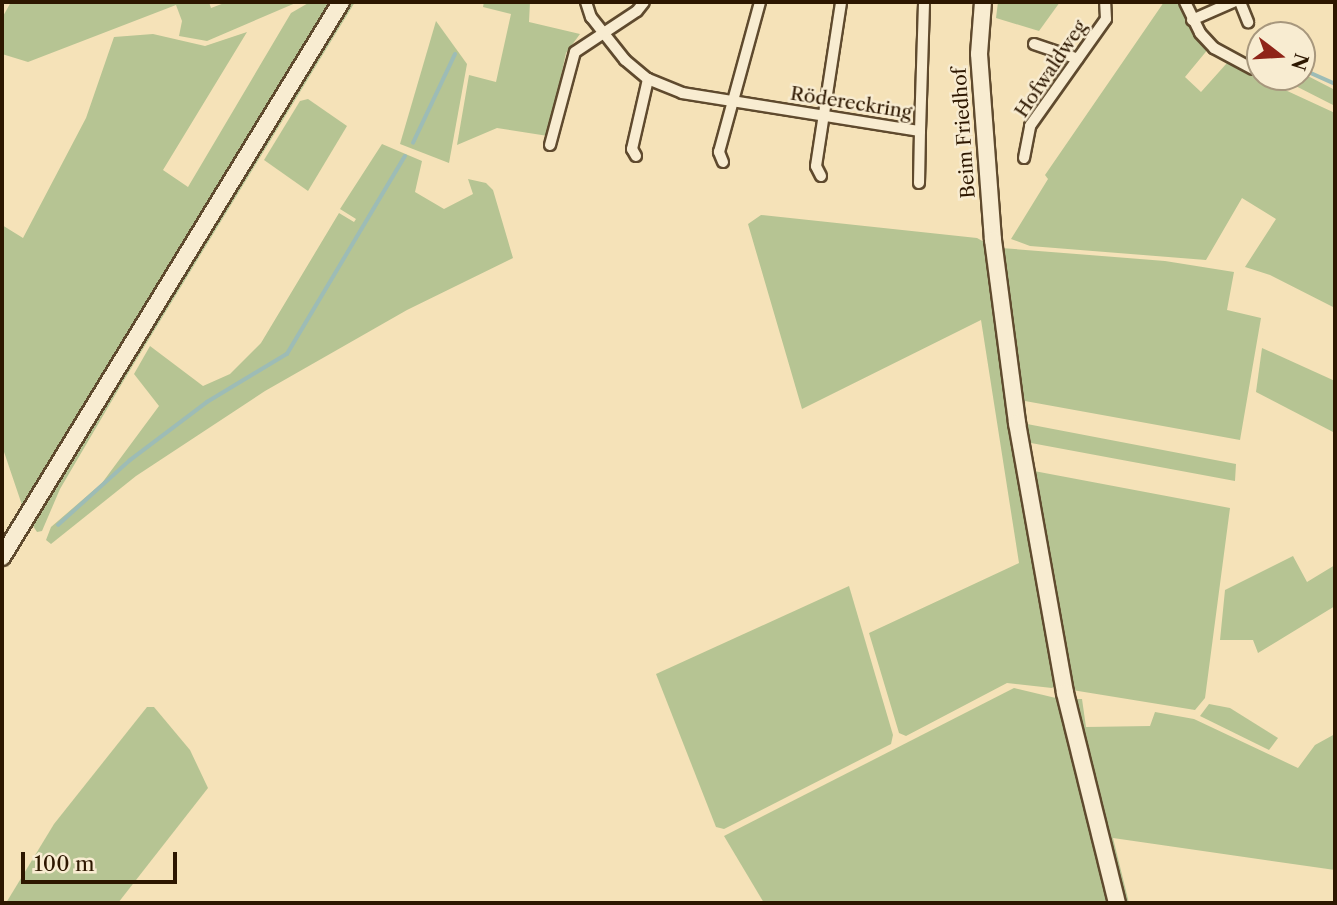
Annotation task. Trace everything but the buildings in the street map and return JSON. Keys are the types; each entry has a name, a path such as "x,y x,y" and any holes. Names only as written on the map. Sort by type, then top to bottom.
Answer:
{"main road":[{"path":"2,556 341,2"},
{"name":"Beim Friedhof","path":"983,2 979,54 996,262 1046,596 1117,903"}],"street":[{"name":"Rödereckring","path":"586,2 602,32 625,60 648,79 682,93 920,131 924,2"},
{"path":"550,145 575,52 637,11 644,2"},
{"path":"723,162 719,152 760,2"},
{"path":"821,176 816,166 841,2"},
{"name":"Hofwaldweg","path":"1024,158 1030,126 1106,19 1105,2"},
{"path":"1185,2 1192,20 1222,55 1246,66"},
{"path":"1192,20 1233,2"},
{"path":"1240,2 1248,21"},
{"path":"1034,44 1078,59"},
{"path":"636,156 632,149 648,79"},
{"path":"919,183 920,131"}],"green space":[{"path":"11,2 209,2 211,8 227,2 298,2 207,41 179,36 182,21 176,5 28,62 2,54 2,18"},
{"path":"310,2 335,2 29,504 22,505 2,446 2,225 23,238 86,118 114,37 153,34 205,46 247,32 163,170 188,187 291,13"},
{"path":"349,2 355,2 124,380 60,489 42,531 37,532 31,523"},
{"path":"484,2 530,2 529,22 580,34 566,53 548,136 497,128 457,145 469,75 496,82 511,14 483,7"},
{"path":"998,2 1060,2 1039,31 996,18"},
{"path":"1164,2 1182,2 1209,48 1185,77 1201,92 1227,63 1246,72 1246,91 1287,91 1335,113 1335,308 1270,275 1245,267 1276,219 1242,198 1206,260 1030,246 1011,239 1048,179 1045,175"},
{"path":"436,21 467,64 449,163 400,144"},
{"path":"1316,80 1335,90 1335,106 1306,91 1316,91"},
{"path":"308,99 347,126 308,191 264,160 300,101"},
{"path":"382,144 422,161 415,192 444,209 473,194 468,179 486,183 493,190 513,258 407,310 265,391 136,476 51,544 46,540 51,527 102,483 159,406 134,374 150,346 203,386 230,374 261,343 339,213 354,222 356,219 340,209"},
{"path":"761,215 977,238 986,243 1011,424 1057,684 1052,688 1007,683 906,736 899,733 869,633 1019,563 981,320 802,409 748,224"},
{"path":"1001,248 1165,261 1234,272 1227,310 1261,318 1240,440 1025,401 1027,424 1236,464 1235,481 1031,443 1034,471 1230,508 1205,698 1195,710 1072,690 1030,470"},
{"path":"1262,348 1335,381 1335,433 1256,392"},
{"path":"1293,556 1307,582 1335,565 1335,606 1258,653 1253,640 1220,640 1225,590"},
{"path":"849,586 893,735 891,744 724,829 716,827 656,674"},
{"path":"1014,688 1060,699 1108,903 764,903 724,836"},
{"path":"1082,699 1086,727 1150,726 1155,712 1194,719 1298,768 1315,745 1335,734 1335,870 1113,838 1129,903 1121,903 1073,703"},
{"path":"1209,704 1230,708 1278,738 1269,750 1200,716"},
{"path":"147,707 154,707 190,750 208,788 118,903 6,903 54,824"}],"waterway":[{"path":"413,143 455,54"},
{"path":"1316,75 1335,84"},
{"path":"58,525 129,461 207,402 287,354 405,156"}]}
